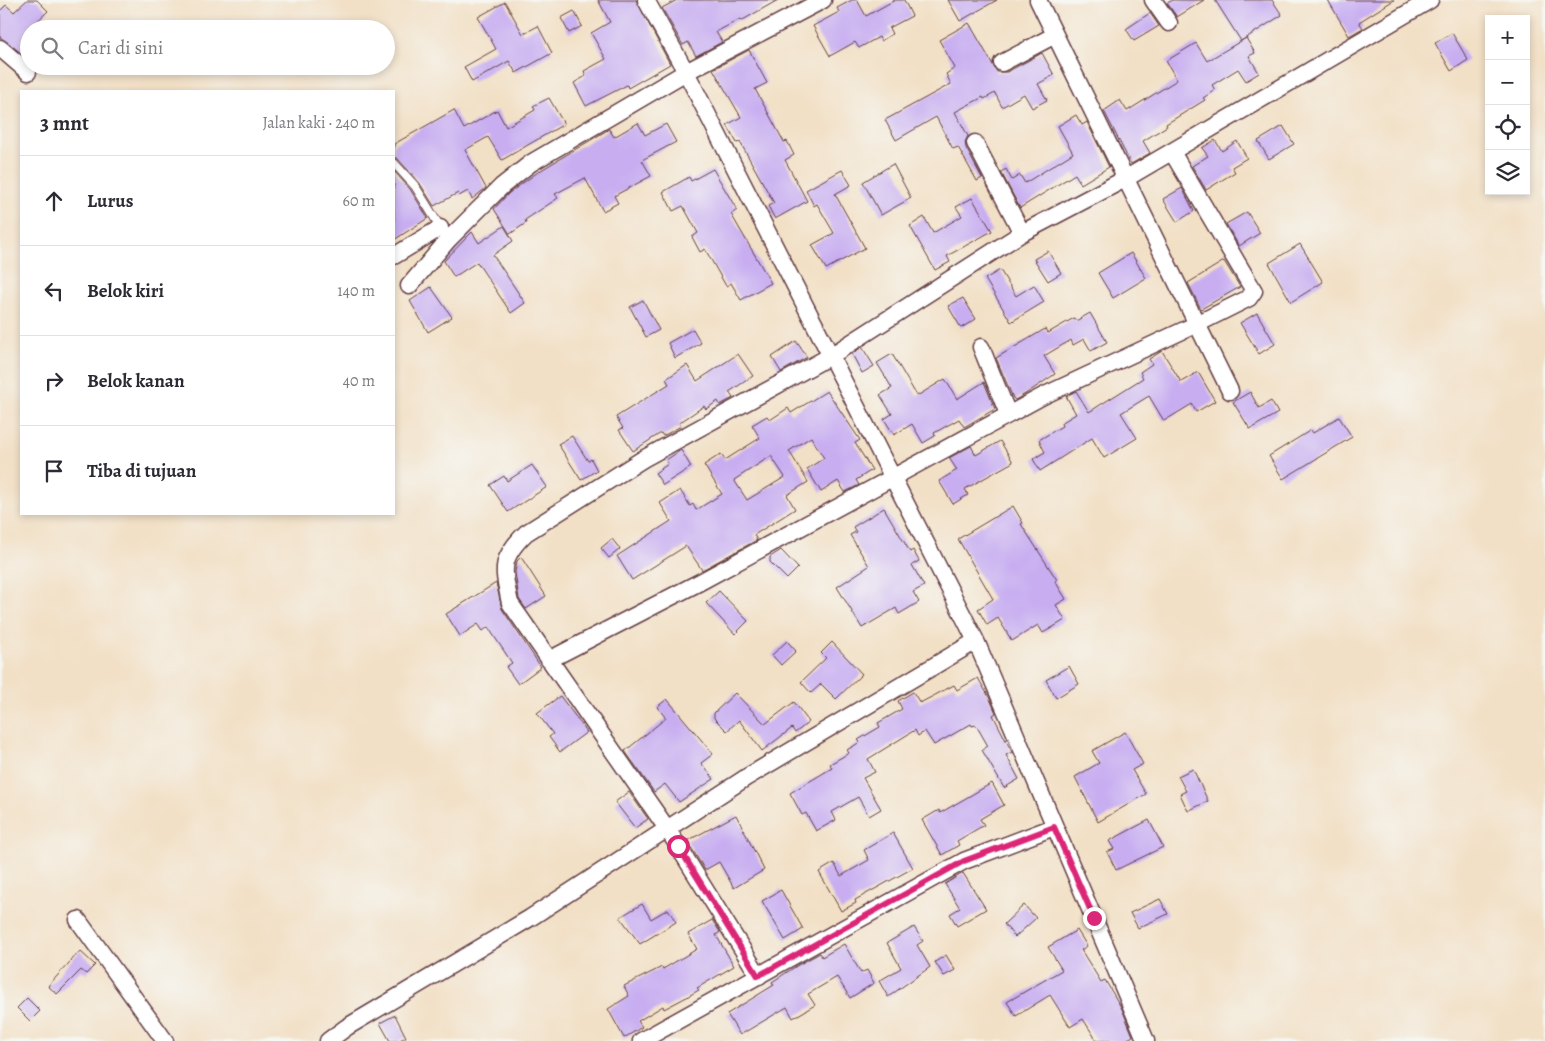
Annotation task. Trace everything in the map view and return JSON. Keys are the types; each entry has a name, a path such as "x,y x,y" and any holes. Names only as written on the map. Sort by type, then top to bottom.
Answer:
{"street":[{"path":"646,0 686,72 895,477 976,641 1146,1041"},
{"path":"395,256 444,234 531,164 686,72 823,0"},
{"path":"1038,0 1230,391"},
{"path":"1153,0 1169,23"},
{"path":"758,976 668,830 510,603 503,567 513,545 540,523 643,459 832,355 1022,233 1125,179 1430,0"},
{"path":"1002,63 1055,35"},
{"path":"0,48 20,65"},
{"path":"975,144 1022,233"},
{"path":"549,660 700,582 1008,414 1249,298 1254,291 1172,152"},
{"path":"409,286 444,234"},
{"path":"981,346 1008,414"},
{"path":"328,1041 530,918 668,830 746,777 976,641"},
{"path":"641,1041 964,861 1054,827"},
{"path":"78,920 165,1041"}],"lane":[{"path":"395,164 415,186 444,234"}],"building":[{"path":"27,0 37,0 48,11 38,20 20,20 20,52 0,37 0,11 6,5 14,12"},
{"path":"598,0 636,0 670,64 628,88 627,85 586,106 574,83 586,76 584,71 606,59 591,33 610,22"},
{"path":"677,0 778,0 741,21 740,19 716,32 722,42 696,56 688,42 683,45 662,8"},
{"path":"852,0 857,0 866,16 895,0 904,0 912,16 889,28 892,34 881,41 879,37 859,48 855,42 830,56 813,26 839,12 837,8"},
{"path":"948,0 997,0 960,21"},
{"path":"1173,0 1204,0 1177,17 1167,3"},
{"path":"1215,0 1272,0 1282,15 1241,41"},
{"path":"1328,0 1394,0 1359,22 1363,28 1349,36"},
{"path":"505,2 523,34 538,26 552,53 516,73 509,61 472,82 464,67 496,49 478,17"},
{"path":"574,11 582,26 569,33 561,18"},
{"path":"1150,13 1159,26 1134,41 1126,29"},
{"path":"969,23 997,72 1007,72 1042,53 1054,75 1038,84 1047,100 1032,108 1024,94 1002,107 995,93 984,99 983,97 955,112 968,136 965,142 966,148 982,178 977,181 958,147 953,149 936,117 896,140 885,120 951,84 946,74 955,68 939,40"},
{"path":"1452,33 1468,60 1451,71 1435,43"},
{"path":"1246,38 1255,53 1249,56 1259,73 1246,81 1238,69 1212,85 1215,90 1203,98 1205,100 1143,141 1150,153 1131,164 1104,111 1120,100 1127,111 1177,80 1166,61 1196,43 1207,61"},
{"path":"749,50 767,83 755,89 784,142 787,141 794,155 785,160 807,201 775,219 768,206 774,203 740,142 737,143 727,125 741,117 713,69"},
{"path":"549,98 564,124 502,160 488,137 465,150 486,188 472,199 468,191 459,196 458,193 434,206 419,182 395,158 395,143 454,110 464,129 497,110 506,127 535,110 533,106"},
{"path":"1076,115 1082,125 1087,122 1109,167 1081,184 1075,174 1020,208 1001,172 1006,169 1012,180 1020,175 1025,183 1073,153 1058,126"},
{"path":"638,123 645,135 666,124 676,142 642,160 651,176 614,196 618,203 603,211 585,178 555,194 558,198 525,220 526,223 510,234 494,209 509,193 538,172 609,129 614,137"},
{"path":"1283,126 1294,144 1269,159 1258,141"},
{"path":"1215,140 1222,151 1237,141 1247,158 1232,167 1235,172 1206,190 1192,166 1208,156 1202,148"},
{"path":"893,164 911,198 881,215 863,182"},
{"path":"713,169 737,210 731,214 771,283 741,300 731,283 726,286 705,249 700,252 692,237 698,233 683,206 673,211 663,192 689,177 691,181"},
{"path":"842,170 851,185 835,194 865,248 826,269 812,245 834,233 817,204 814,206 806,190"},
{"path":"395,172 410,189 428,218 395,239"},
{"path":"1182,188 1194,211 1177,222 1163,199"},
{"path":"972,198 992,231 947,256 950,262 935,270 910,226 924,217 933,233 962,216 956,207"},
{"path":"1247,212 1260,233 1239,246 1226,224"},
{"path":"504,226 513,241 493,255 525,303 511,313 477,262 454,277 444,261 472,232 479,243"},
{"path":"1300,244 1323,282 1291,302 1269,263"},
{"path":"1048,251 1061,273 1048,281 1034,259"},
{"path":"1131,253 1146,278 1113,298 1098,273"},
{"path":"1224,261 1240,287 1201,309 1188,283"},
{"path":"1000,270 1016,296 1034,285 1044,302 1011,322 985,279"},
{"path":"431,287 452,317 428,332 410,301"},
{"path":"963,298 976,319 961,328 948,306"},
{"path":"643,300 659,330 646,337 630,307"},
{"path":"1090,313 1107,342 1091,351 1084,339 1073,345 1071,340 1044,356 1055,374 1015,400 996,358 1045,329 1048,333 1074,318 1076,321"},
{"path":"1257,313 1275,344 1259,354 1240,323"},
{"path":"693,329 701,343 675,358 668,343"},
{"path":"796,341 807,357 781,372 772,357"},
{"path":"862,347 874,366 862,373 852,354"},
{"path":"1162,351 1181,382 1198,372 1215,401 1196,412 1192,404 1164,421 1149,396 1121,413 1137,438 1104,458 1092,438 1040,471 1033,459 1045,452 1039,440 1062,426 1061,423 1076,414 1066,396 1076,391 1089,412 1143,378 1140,372 1152,364 1149,359"},
{"path":"738,354 753,376 729,392 733,398 720,405 718,401 706,409 704,406 679,423 681,426 663,436 661,433 633,451 619,430 623,428 616,417 669,384 666,379 687,365 697,381"},
{"path":"892,354 917,396 945,379 957,399 984,382 995,409 964,427 959,419 934,433 935,436 923,443 912,424 894,435 884,419 892,414 880,395 892,388 877,363"},
{"path":"827,391 860,440 855,443 872,470 856,480 859,485 845,492 838,481 821,492 807,469 824,458 811,437 789,451 808,482 787,495 795,509 754,535 757,540 702,570 686,546 632,580 617,556 671,521 660,503 680,490 690,506 693,504 696,510 722,494 704,465 721,454 725,460 760,438 752,425 767,416 770,420 788,408 791,413","holes":["771,456 785,477 747,500 734,480"]},
{"path":"1250,392 1259,408 1271,401 1278,413 1250,429 1233,402"},
{"path":"1339,417 1352,437 1283,479 1269,456 1311,430 1313,433"},
{"path":"572,436 588,461 591,459 597,470 581,480 558,444"},
{"path":"1000,441 1013,462 965,489 968,495 953,504 939,481 957,470 949,458 971,446 976,455"},
{"path":"681,450 691,467 663,485 655,473 668,464 666,460"},
{"path":"532,465 547,487 508,512 490,485 504,476 507,481"},
{"path":"1013,506 1023,523 1021,524 1057,580 1055,581 1066,599 1056,605 1065,620 1043,633 1038,625 1012,641 998,618 987,625 978,609 993,599 958,539"},
{"path":"884,508 910,552 913,550 919,561 912,565 924,586 913,592 919,602 899,614 896,608 862,628 837,587 869,566 850,535 856,532 853,527"},
{"path":"612,539 620,549 609,558 601,548"},
{"path":"781,550 798,568 787,579 770,562 770,557"},
{"path":"521,557 546,596 526,609 519,599 515,572 517,561"},
{"path":"496,583 502,609 541,667 518,684 506,667 512,663 488,627 483,631 478,624 460,636 446,614"},
{"path":"719,591 748,621 735,634 706,603"},
{"path":"787,641 796,651 781,665 772,655"},
{"path":"832,642 862,674 836,699 821,684 811,693 801,682 826,658 821,653"},
{"path":"1069,666 1079,684 1056,698 1046,680"},
{"path":"978,678 989,697 996,713 993,715 1012,752 1006,755 1019,779 1004,788 982,750 988,746 976,725 972,726 971,724 934,745 925,731 918,736 915,730 868,759 875,772 863,778 881,809 869,816 858,797 832,812 836,820 816,831 806,813 802,815 790,793 832,768 830,764 849,753 847,750 860,742 858,740 880,727 878,723 902,709 898,701 913,692 920,703 954,685 957,690"},
{"path":"735,693 765,724 794,702 809,722 795,733 792,728 762,751 739,720 727,731 714,718 714,713"},
{"path":"560,696 587,732 560,752 549,737 553,734 537,713"},
{"path":"667,699 713,754 701,763 714,779 679,802 665,784 654,792 625,751 666,718 657,707"},
{"path":"1125,732 1143,764 1132,770 1146,794 1098,822 1075,777 1099,763 1092,751"},
{"path":"1193,769 1208,801 1188,811 1180,794 1186,791 1178,776"},
{"path":"992,783 1004,805 980,819 984,825 957,841 959,845 942,855 922,820 939,810 940,813"},
{"path":"629,792 648,819 635,828 615,802"},
{"path":"736,815 764,870 734,888 719,862 705,870 687,841"},
{"path":"1149,820 1163,847 1116,870 1107,852 1114,849 1109,841"},
{"path":"893,833 913,868 855,900 856,903 841,911 819,872 834,863 841,876 869,860 864,850"},
{"path":"963,873 986,909 957,926 950,914 960,908 945,884"},
{"path":"781,890 803,929 785,940 762,901"},
{"path":"1160,899 1168,914 1138,928 1130,913"},
{"path":"642,904 651,919 668,909 676,922 640,944 620,917"},
{"path":"1024,905 1036,918 1015,937 1004,924"},
{"path":"712,920 720,932 716,935 734,966 697,988 699,990 664,1009 663,1006 638,1021 642,1027 624,1038 608,1009 629,996 624,986 662,967 663,969 697,949 688,934"},
{"path":"914,927 923,941 917,945 930,967 888,997 879,981 901,968 887,943"},
{"path":"1077,930 1087,946 1081,950 1101,982 1105,980 1122,1009 1133,1036 1124,1041 1097,1041 1083,1019 1070,1027 1050,995 1016,1016 1007,1002 1062,970 1048,947"},
{"path":"844,944 861,973 867,970 874,983 850,998 837,977 808,994 815,1005 793,1018 787,1007 740,1035 727,1014 774,985 772,982 798,965 820,953 822,957"},
{"path":"80,951 95,965 86,974 81,970 57,994 48,986"},
{"path":"946,955 955,970 944,976 935,962"},
{"path":"27,998 40,1011 30,1021 17,1008"},
{"path":"395,1015 406,1037 398,1041 390,1041 380,1023"}],"route":[{"path":"678,846 758,976 964,861 1054,827 1094,918"}]}
